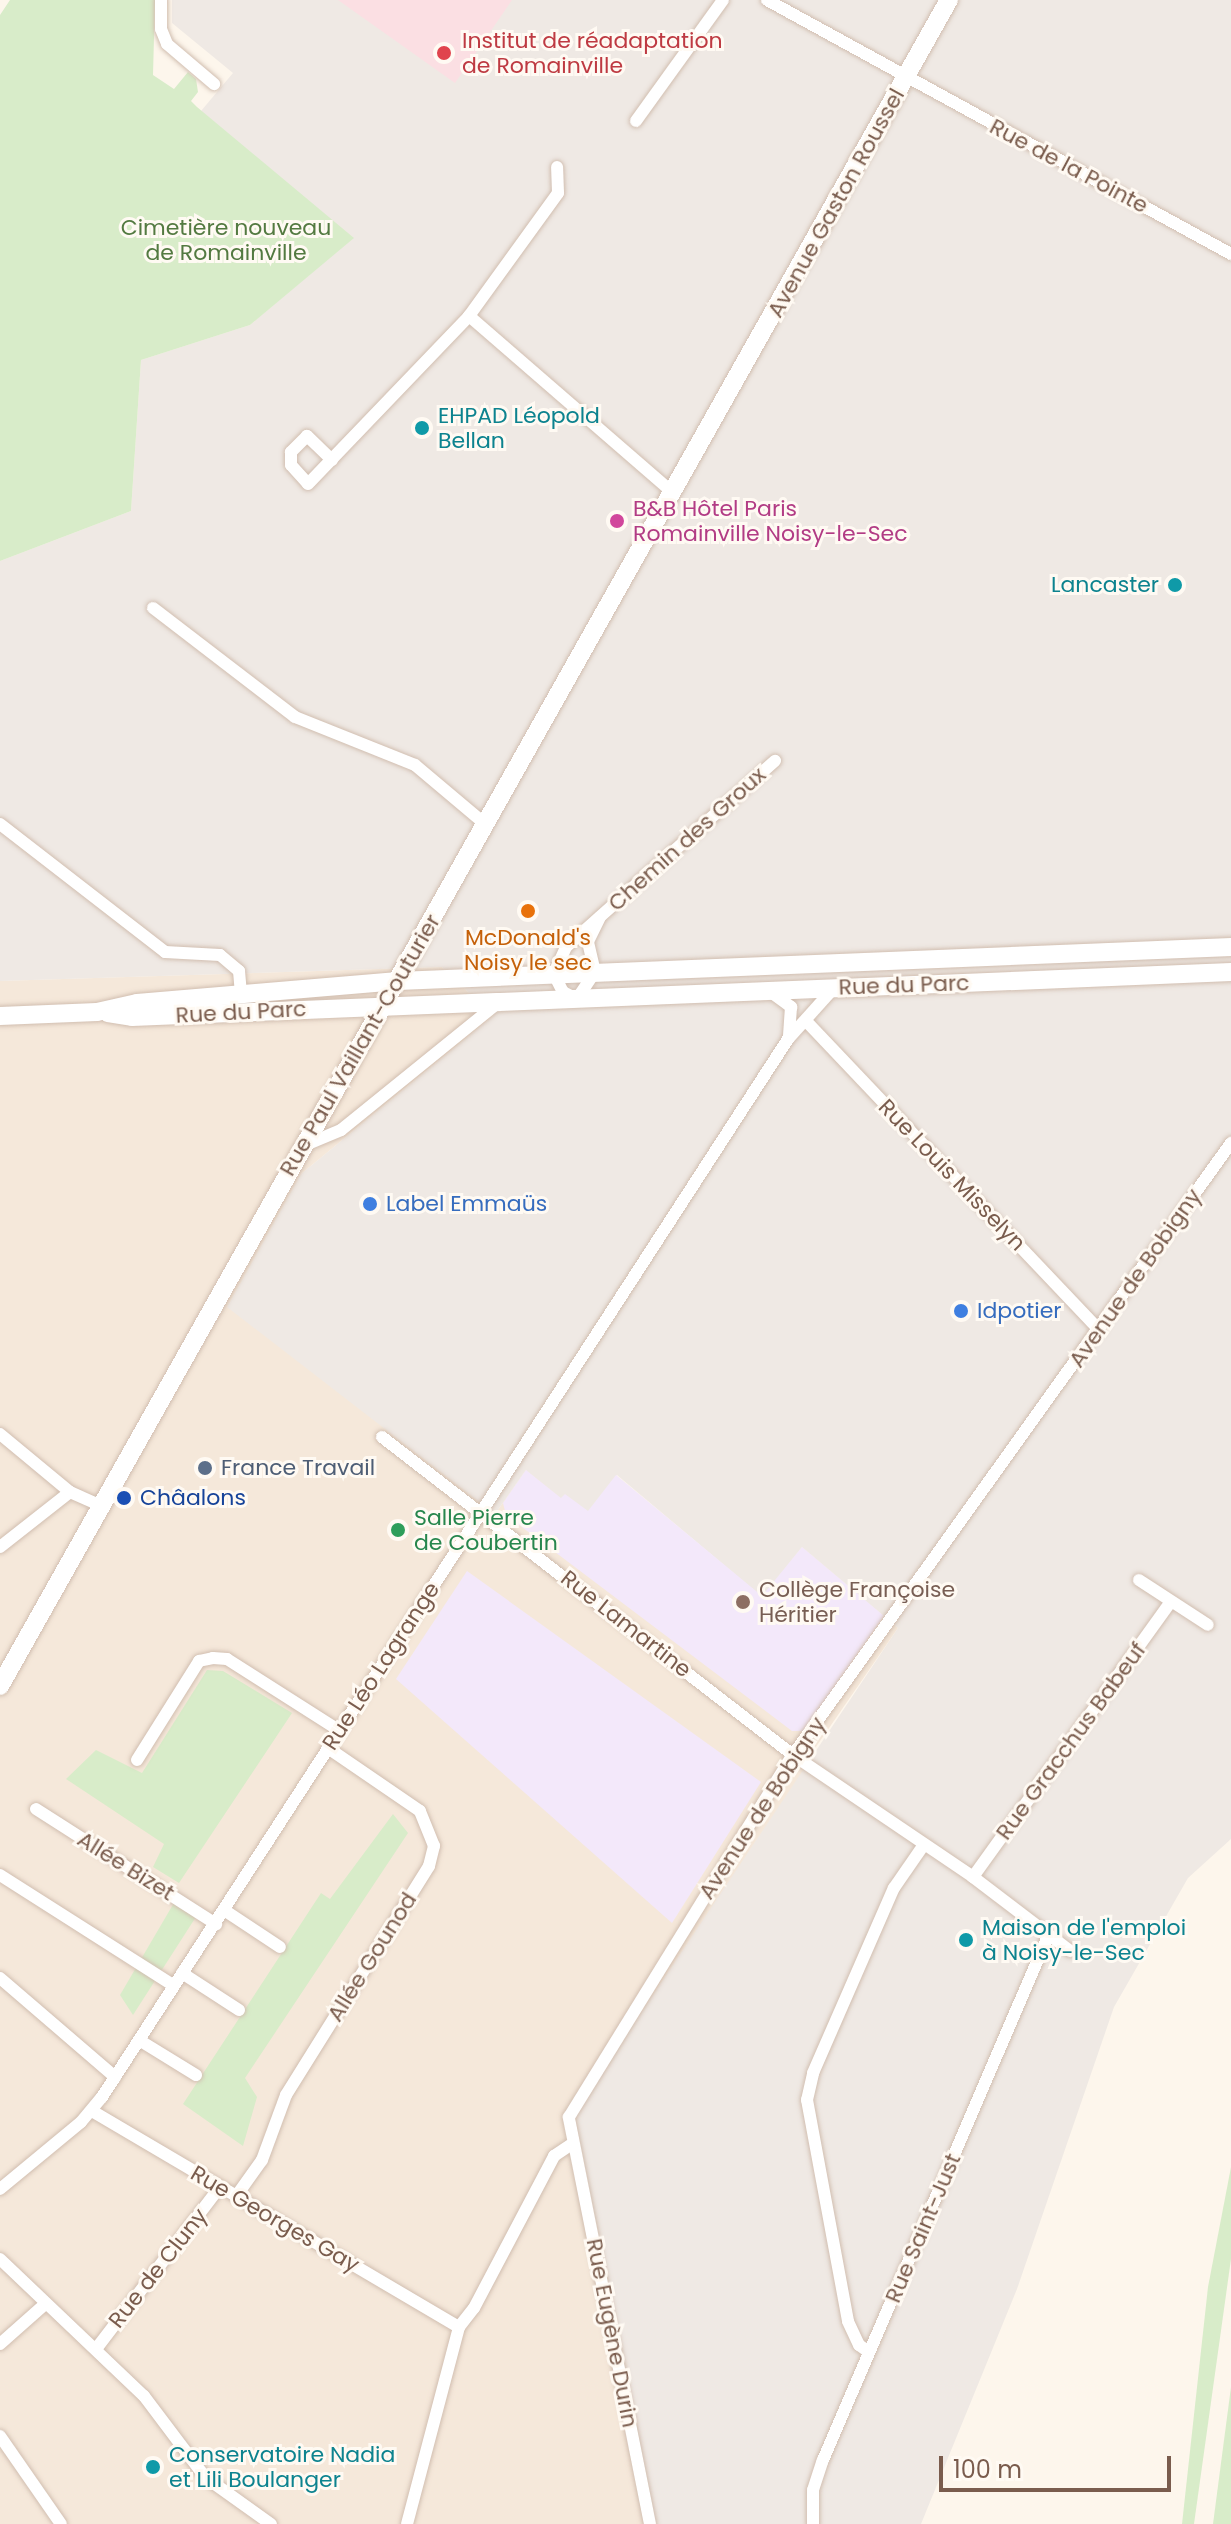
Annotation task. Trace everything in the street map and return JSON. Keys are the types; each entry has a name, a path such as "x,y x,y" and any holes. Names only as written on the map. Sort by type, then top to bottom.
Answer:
{"main road":[{"name":"Avenue Gaston Roussel","path":"722,406 949,0"},
{"name":"Rue Paul Vaillant-Couturier","path":"0,1686 722,406"},
{"name":"Rue du Parc","path":"0,1016 97,1012 137,1003 398,981 1231,947"},
{"name":"Rue du Parc","path":"97,1012 132,1017 1231,972"}],"street":[{"path":"161,0 161,29 167,44 214,84"},
{"path":"636,121 723,0"},
{"name":"Rue de la Pointe","path":"767,0 1231,254"},
{"path":"332,460 469,316 558,193 557,167"},
{"path":"469,316 673,493"},
{"path":"153,608 295,717 415,765 485,824"},
{"name":"Chemin des Groux","path":"554,974 566,947 775,761"},
{"path":"0,824 165,952 220,955 239,971 241,994"},
{"name":"Chemin des Groux","path":"589,952 592,931 600,917"},
{"path":"554,974 563,992 577,999 595,972 589,952 582,945 566,947"},
{"name":"Rue Léo Lagrange","path":"0,2189 92,2111 788,1039 834,988"},
{"path":"767,991 784,998 791,1007 788,1039"},
{"path":"303,1146 341,1130 498,1003"},
{"name":"Rue Louis Misselyn","path":"806,1021 1099,1330"},
{"name":"Avenue de Bobigny","path":"573,2143 569,2117 580,2094 793,1755 1231,1143"},
{"path":"0,1434 70,1492 103,1507"},
{"name":"Rue Lamartine","path":"382,1437 793,1755"},
{"path":"0,1547 70,1492"},
{"path":"1139,1580 1169,1604 1208,1625"},
{"name":"Rue Gracchus Babeuf","path":"973,1877 1169,1604"},
{"path":"137,1760 199,1661 213,1658 227,1659 340,1731"},
{"name":"Allée Gounod","path":"237,2195 262,2160 286,2095 429,1866 434,1846 420,1811 328,1748"},
{"path":"793,1755 973,1877 1070,1951"},
{"name":"Allée Bizet","path":"36,1809 216,1924"},
{"path":"869,2352 859,2345 848,2321 807,2100 813,2073 894,1888 923,1846"},
{"path":"0,1875 174,1986"},
{"path":"224,1910 280,1947"},
{"name":"Rue Saint-Just","path":"813,2524 813,2490 823,2460 1048,1936"},
{"path":"182,1973 239,2010"},
{"path":"0,1978 115,2077"},
{"path":"139,2040 196,2075"},
{"name":"Rue Georges Gay","path":"92,2111 459,2327"},
{"path":"407,2524 459,2327 474,2308 554,2156 573,2143"},
{"name":"Rue Eugène Durin","path":"573,2143 650,2524"},
{"name":"Rue de Cluny","path":"96,2349 220,2187"},
{"path":"0,2259 144,2396 205,2477 271,2524"},
{"path":"0,2344 45,2304"},
{"path":"0,2436 61,2524"}],"shaded area":[{"path":"172,0 1231,0 1231,1839 1188,1878 1114,2007 1017,2289 921,2524 651,2524 574,2113 898,1628 802,1547 762,1597 617,1475 588,1512 565,1494 562,1499 526,1470 495,1514 227,1307 301,1174 493,1016 442,967 0,981 0,561 131,511 141,360 250,325 353,238 201,111 233,73 172,23"},
{"name":"Institut de réadaptation de Romainville","path":"338,0 512,0 455,83"},
{"path":"442,967 493,1016 301,1174 495,1514 526,1470 762,1596 802,1547 898,1628 809,1757 651,2524 0,2524 0,981"},
{"name":"Collège Françoise Héritier","path":"526,1470 561,1498 565,1494 588,1511 616,1475 762,1596 802,1547 884,1616 803,1731 792,1731 506,1515 503,1503"},
{"path":"467,1571 761,1782 672,1923 396,1679"}],"green space":[{"name":"Cimetière nouveau de Romainville","path":"10,0 155,0 153,75 174,89 188,72 196,79 198,92 191,101 197,107 354,238 250,325 141,360 131,511 0,561 0,15"},
{"path":"207,1670 223,1671 292,1713 179,1883 153,1867 164,1844 66,1779 96,1750 142,1773"},
{"path":"393,1814 408,1833 245,2078 257,2097 243,2146 183,2104 321,1893 330,1899"},
{"path":"178,1896 201,1909 133,2015 120,1995"},
{"path":"1231,2167 1231,2259 1194,2524 1182,2524 1208,2287"},
{"path":"1231,2387 1231,2524 1213,2524"}],"place":[{"name":"Institut de réadaptation de Romainville","path":"444,53"},
{"name":"EHPAD Léopold Bellan","path":"422,428"},
{"name":"B&B Hôtel Paris Romainville Noisy-le-Sec","path":"617,521"},
{"name":"Lancaster","path":"1175,585"},
{"name":"McDonald's Noisy le sec","path":"528,911"},
{"name":"Label Emmaüs","path":"370,1204"},
{"name":"Idpotier","path":"961,1311"},
{"name":"France Travail","path":"205,1468"},
{"name":"Châalons","path":"124,1498"},
{"name":"Salle Pierre de Coubertin","path":"398,1530"},
{"name":"Collège Françoise Héritier","path":"743,1602"},
{"name":"Maison de l'emploi à Noisy-le-Sec","path":"966,1940"},
{"name":"Conservatoire Nadia et Lili Boulanger","path":"153,2467"}]}
